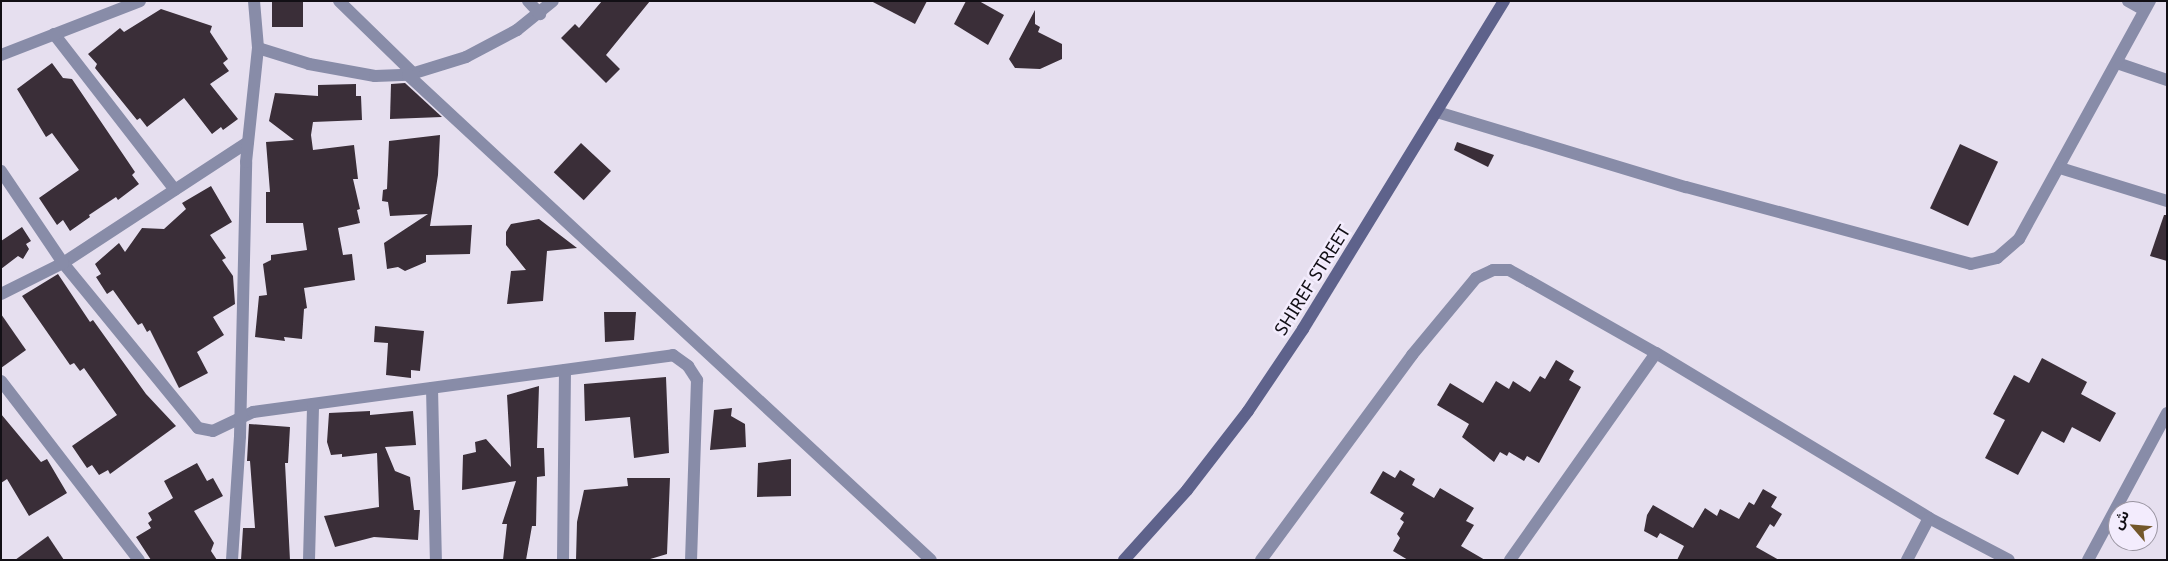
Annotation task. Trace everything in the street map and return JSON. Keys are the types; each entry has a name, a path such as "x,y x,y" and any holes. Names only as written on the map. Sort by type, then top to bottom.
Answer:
{"main road":[{"name":"SHIREF STREET","path":"1124,560 1187,490 1248,411 1303,329 1437,112 1500,3"}],"street":[{"path":"1,56 54,34 113,5 140,1"},
{"path":"232,560 240,420 248,142 258,48 254,1"},
{"path":"339,1 411,74 931,560"},
{"path":"528,1 540,14"},
{"path":"258,48 339,70 375,76 411,74 466,56 540,14 553,1"},
{"path":"1437,112 1686,187 1971,264 1998,258 2019,239 2060,168 2147,6 2128,1"},
{"path":"54,34 175,190"},
{"path":"2117,63 2167,80"},
{"path":"1,294 63,263 248,142"},
{"path":"2060,168 2167,201"},
{"path":"1,171 63,263 198,428 213,431 240,420 253,412 673,355 694,374 697,380 691,560"},
{"path":"1261,560 1412,355 1476,278 1493,270 1510,270 1656,353 1929,518 2009,560"},
{"path":"1510,560 1656,353"},
{"path":"563,560 565,370"},
{"path":"1,381 139,560"},
{"path":"432,388 436,560"},
{"path":"309,560 313,404"},
{"path":"2088,560 2167,414"},
{"path":"1907,560 1929,518"}],"building":[{"path":"272,1 303,1 303,27 272,27"},
{"path":"602,1 650,1 606,55 620,69 606,83 561,38 575,24 579,28"},
{"path":"871,1 927,1 915,24"},
{"path":"966,1 979,1 1004,15 988,45 954,24"},
{"path":"161,9 212,26 210,32 228,59 223,63 229,71 210,84 238,119 223,130 221,127 212,134 184,98 147,127 140,118 137,120 95,68 97,64 88,54 120,28 124,32"},
{"path":"1035,10 1035,24 1040,27 1038,32 1062,44 1062,59 1040,69 1015,68 1009,59"},
{"path":"52,63 63,78 72,79 135,172 132,175 139,184 118,200 116,197 89,215 90,217 70,231 63,220 57,225 39,198 79,170 52,133 46,137 17,89"},
{"path":"405,83 442,117 390,119 391,84"},
{"path":"356,84 356,96 361,96 362,120 313,122 311,135 313,150 354,145 358,179 353,179 360,209 357,210 360,223 338,228 343,255 352,254 355,280 304,288 307,308 304,309 302,339 284,337 285,341 255,337 259,296 267,295 263,264 271,260 271,255 307,250 303,223 266,223 266,192 270,192 266,142 294,140 269,121 275,93 318,96 318,85"},
{"path":"440,135 438,175 430,226 472,225 470,254 426,255 426,262 405,271 398,267 387,269 384,243 428,214 390,216 388,202 382,201 383,190 387,189 389,141"},
{"path":"1457,142 1494,155 1488,167 1454,150"},
{"path":"581,143 611,171 584,200 554,172"},
{"path":"1960,144 1998,162 1968,226 1930,208"},
{"path":"211,186 232,222 210,235 226,258 222,260 233,276 235,304 213,317 224,335 197,352 208,373 179,388 150,330 147,332 142,323 138,325 113,290 107,294 96,277 101,274 95,264 119,243 125,252 142,228 164,229 186,209 182,203"},
{"path":"2164,215 2167,215 2167,261 2150,256"},
{"path":"539,219 577,248 547,251 543,301 507,304 511,271 526,270 506,245 506,232 511,224"},
{"path":"22,227 31,241 26,244 29,249 23,259 18,256 1,269 1,241"},
{"path":"58,274 90,322 93,320 146,394 176,426 110,474 108,470 99,475 92,465 87,468 72,446 117,415 84,368 80,371 74,363 70,365 22,296"},
{"path":"604,312 636,312 634,340 605,342"},
{"path":"1,314 26,350 1,368"},
{"path":"375,326 424,331 420,371 411,370 411,378 386,375 388,343 374,342"},
{"path":"2042,358 2087,382 2081,394 2116,413 2100,442 2072,427 2064,443 2042,431 2018,475 1985,458 2005,420 1993,414 2014,375 2029,383"},
{"path":"1556,360 1574,371 1569,380 1581,387 1539,463 1527,456 1524,461 1509,452 1507,456 1500,452 1494,462 1462,437 1469,424 1437,405 1450,383 1483,403 1496,381 1509,389 1513,381 1530,392 1540,376 1545,379"},
{"path":"666,377 669,453 634,458 630,417 585,421 584,384"},
{"path":"539,386 537,448 544,448 545,476 537,477 536,526 532,526 526,560 503,560 507,524 502,524 516,481 462,490 463,455 476,452 475,442 486,439 511,467 507,395"},
{"path":"732,408 731,416 745,424 746,447 710,450 714,410"},
{"path":"370,411 370,415 413,411 416,445 385,447 395,471 410,477 414,510 420,510 418,540 374,537 335,547 324,516 379,507 377,453 342,457 342,454 331,455 327,442 329,413"},
{"path":"1,414 41,462 47,459 67,493 29,516 7,479 1,483"},
{"path":"249,424 290,427 288,463 285,463 290,560 241,560 243,528 255,528 250,461 247,461"},
{"path":"791,459 791,496 757,497 758,463"},
{"path":"197,463 207,481 213,478 223,496 194,511 214,543 211,551 217,560 151,560 136,537 151,528 148,523 152,520 148,513 173,498 164,481"},
{"path":"1400,470 1415,479 1412,485 1434,498 1440,488 1474,508 1466,521 1474,525 1461,546 1485,560 1408,560 1393,551 1400,538 1397,534 1404,522 1400,519 1404,513 1370,493 1383,471 1395,478"},
{"path":"627,478 670,478 667,554 647,560 576,560 577,522 584,490 628,486"},
{"path":"1763,489 1777,497 1771,507 1782,514 1774,527 1770,524 1756,547 1779,560 1677,560 1684,546 1660,533 1657,538 1644,531 1647,515 1653,505 1693,528 1705,508 1717,516 1720,509 1739,519 1749,502 1754,505"},
{"path":"48,536 64,560 15,560"}]}
